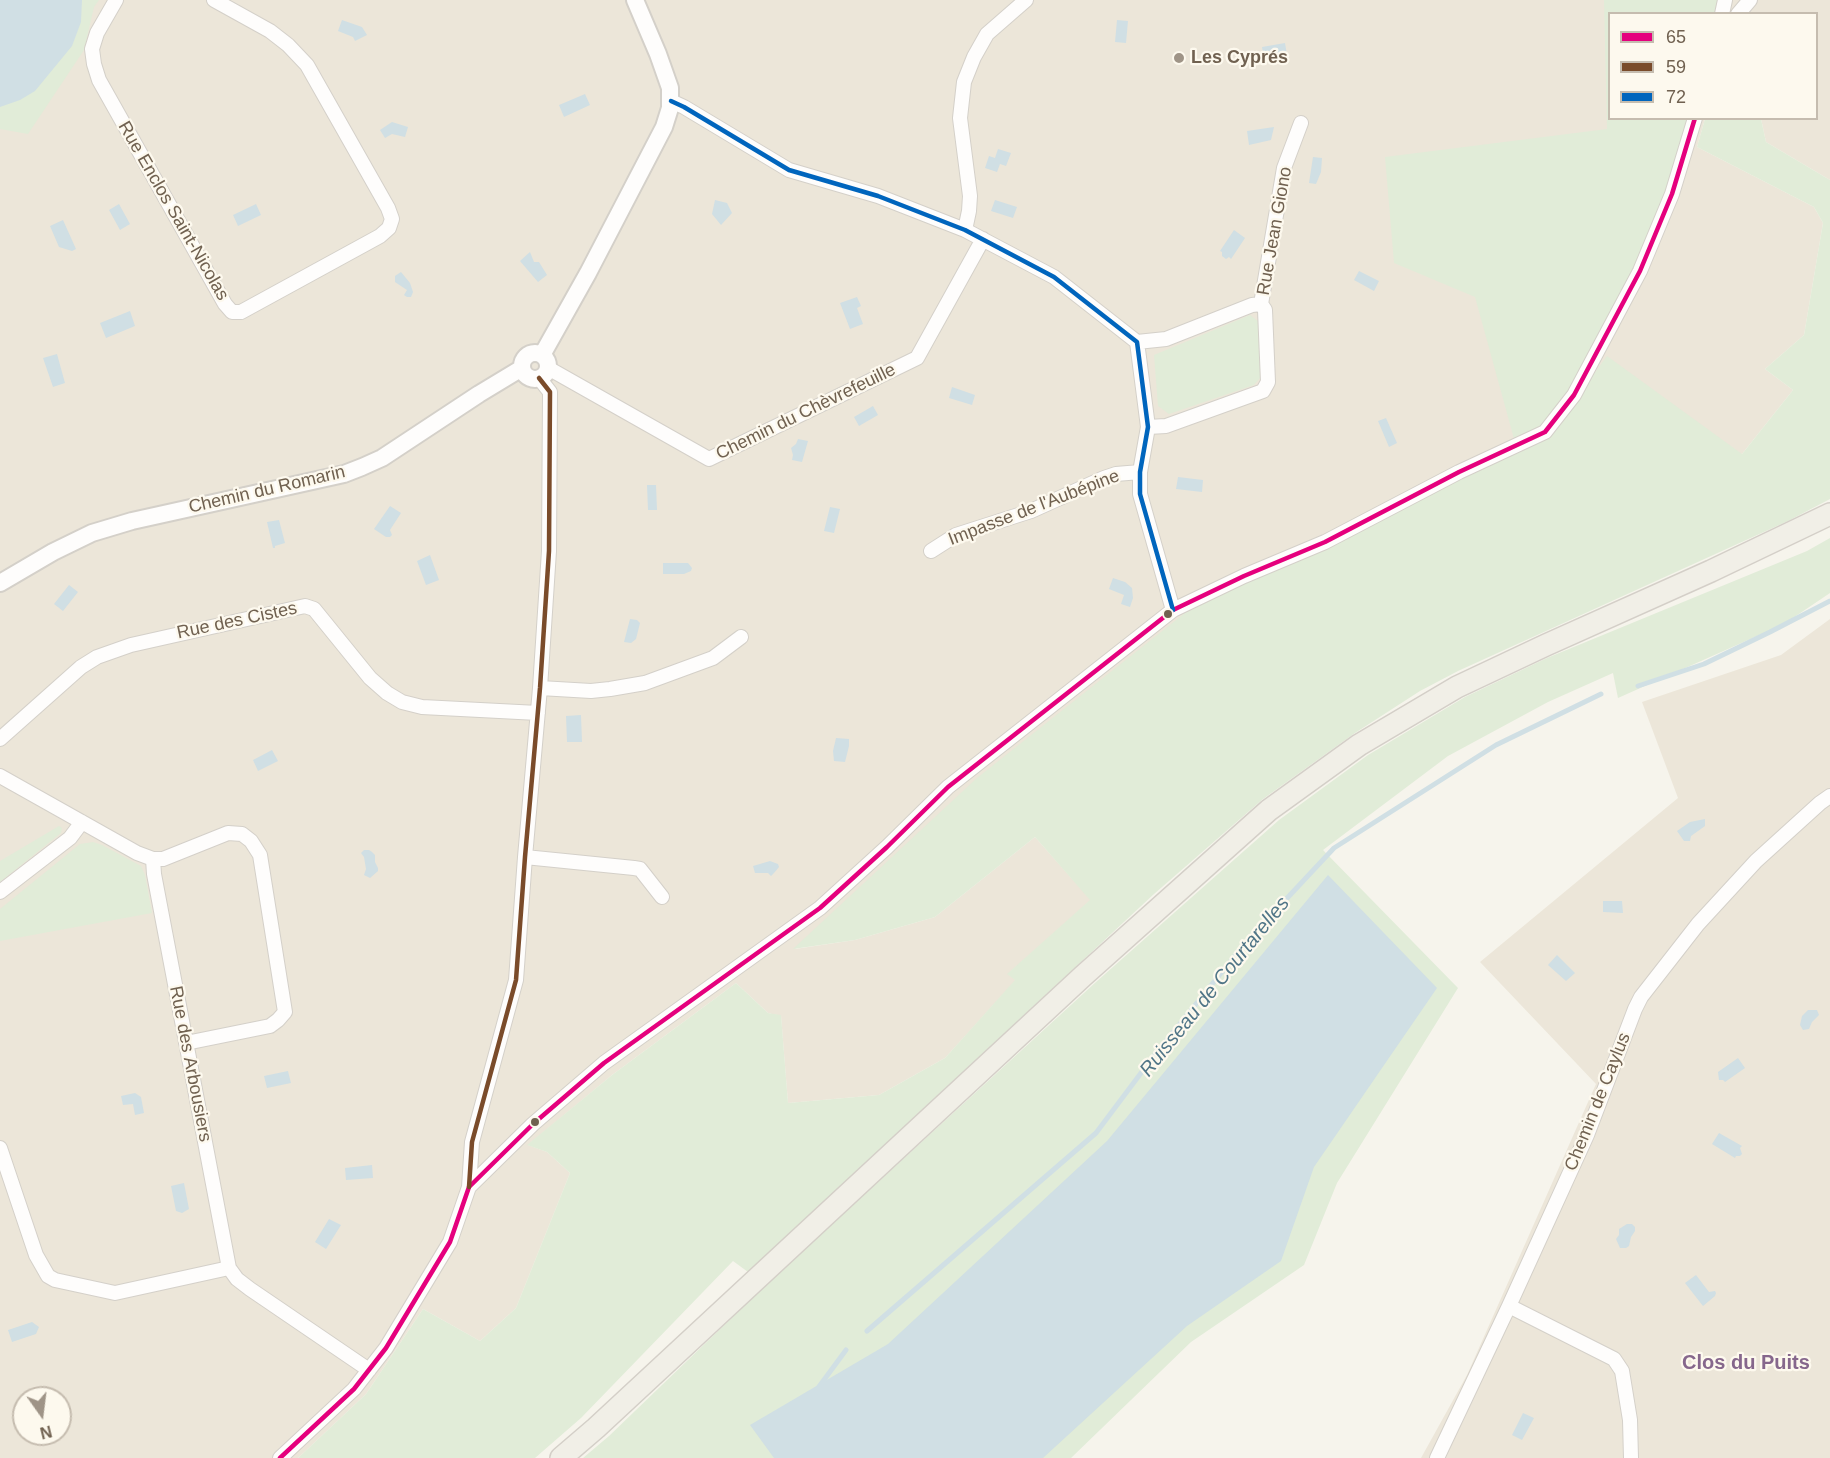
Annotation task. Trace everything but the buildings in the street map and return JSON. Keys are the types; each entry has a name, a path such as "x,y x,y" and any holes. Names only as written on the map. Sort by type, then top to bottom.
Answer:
{"main road":[{"path":"561,1458 1083,976 1269,810 1359,745 1457,687 1712,571 1830,514"},
{"path":"1712,571 1794,545 1830,529"}],"street":[{"name":"Rue Enclos Saint-Nicolas","path":"116,0 97,33 92,49 99,80 225,304 232,312 241,312 380,236 389,228 392,219 306,64 288,45 270,31 214,0"},
{"path":"522,368 526,376 530,378 543,367 588,273 664,127 671,101 670,88 635,0"},
{"path":"965,230 970,196 960,118 964,82 987,34 1026,0"},
{"path":"1740,12 1750,0"},
{"path":"671,101 789,170 878,196 983,239 1054,277 1137,342 1166,339 1252,304 1262,304"},
{"path":"469,1187 519,1137 604,1063 820,908 948,787 1173,610 1244,576 1325,542 1459,472 1545,432 1574,395 1640,271 1672,194 1694,120"},
{"name":"Rue Jean Giono","path":"1148,427 1166,426 1263,391 1268,381 1265,310 1262,304 1284,168 1301,123"},
{"name":"Chemin du Chèvrefeuille","path":"543,367 578,384 709,459 917,358 983,239"},
{"path":"1137,342 1148,427 1140,472 1140,494 1173,610"},
{"name":"Chemin du Romarin","path":"0,583 53,552 92,533 132,521 344,474 362,467 382,458 522,368 526,356 533,353 543,367"},
{"path":"280,1458 354,1389 386,1348 450,1242 469,1187 472,1142 516,980 549,551 550,392 543,367"},
{"path":"550,392 578,384"},
{"name":"Impasse de l'Aubépine","path":"931,551 956,535 1031,511 1104,478 1116,474 1140,472"},
{"name":"Rue des Cistes","path":"0,739 81,667 97,657 131,645 304,606 314,609 370,678 402,702 422,707 538,713"},
{"path":"540,688 591,691 645,683 713,658 741,637"},
{"path":"0,776 153,860 163,859 228,832 242,834 251,842 260,855 285,1012 270,1026 186,1043"},
{"name":"Chemin de Caylus","path":"1437,1458 1587,1135 1641,997 1698,924 1756,861 1830,796"},
{"path":"0,892 70,838 82,822"},
{"path":"525,857 634,867 640,870 662,897"},
{"name":"Rue des Arbousiers","path":"153,860 229,1268"},
{"path":"0,1148 36,1255 48,1276 55,1280 115,1293 229,1268 237,1279 250,1289 369,1370"},
{"path":"1509,1306 1614,1359 1622,1371 1630,1419 1631,1458"}],"shaded area":[{"path":"0,0 1830,0 1830,180 1766,142 1761,120 1818,120 1818,12 1608,12 1608,120 1705,120 1697,147 1814,207 1823,223 1804,335 1765,369 1793,390 1742,454 1550,434 795,949 855,940 935,917 1035,837 1091,900 1008,974 1016,980 945,1058 879,1095 788,1103 781,1016 768,1013 736,983 612,1075 528,1145 547,1152 570,1173 516,1308 480,1341 423,1309 366,1394 298,1458 0,1458"},
{"path":"0,0 82,0 81,22 72,46 35,91 20,100 0,107"},
{"path":"342,20 362,27 367,35 355,41 353,37 338,31"},
{"path":"1117,20 1128,21 1126,43 1115,42"},
{"path":"1285,43 1287,55 1264,59 1262,47"},
{"path":"585,94 590,105 564,117 559,105"},
{"path":"392,122 408,127 405,137 392,134 385,138 380,130"},
{"path":"1274,127 1271,140 1249,145 1247,131"},
{"path":"998,149 1011,153 1006,166 1000,164 997,172 985,168 989,156 995,158"},
{"path":"1313,157 1322,158 1321,172 1316,184 1309,183"},
{"path":"715,200 727,203 732,213 721,225 712,214"},
{"path":"995,200 1017,207 1013,218 991,211"},
{"path":"119,204 130,224 120,230 109,210"},
{"path":"256,204 261,215 238,226 233,215"},
{"path":"63,220 76,249 72,251 59,247 50,226"},
{"path":"1234,230 1245,238 1231,259 1229,257 1226,259 1220,251"},
{"path":"530,252 534,262 539,262 547,275 538,282 520,261"},
{"path":"1359,271 1379,281 1374,291 1354,280"},
{"path":"401,272 410,283 413,292 411,297 404,295 407,290 395,282 395,276"},
{"path":"857,297 861,306 857,308 863,324 850,329 840,303"},
{"path":"130,311 135,326 106,338 100,323"},
{"path":"57,354 65,383 53,387 43,358"},
{"path":"952,387 975,395 972,405 949,398"},
{"path":"873,406 878,415 859,426 854,417"},
{"path":"1386,418 1397,443 1389,447 1378,421"},
{"path":"798,439 808,441 802,462 792,460 791,448"},
{"path":"1178,477 1203,480 1202,492 1176,489"},
{"path":"647,485 656,485 657,510 648,510"},
{"path":"390,506 401,513 390,530 392,535 386,537 374,529"},
{"path":"830,507 840,509 834,533 824,531"},
{"path":"279,520 285,543 273,548 267,522"},
{"path":"430,555 439,580 426,585 417,561"},
{"path":"663,563 688,563 692,568 684,574 663,574"},
{"path":"1113,578 1125,582 1132,588 1133,598 1130,607 1121,604 1124,595 1109,589"},
{"path":"69,585 78,592 63,611 54,604"},
{"path":"630,619 640,623 636,639 631,643 624,642"},
{"path":"1830,619 1830,1458 1421,1458 1467,1375 1596,1084 1480,962 1678,798 1642,702 1781,655"},
{"path":"581,715 582,742 567,742 566,716"},
{"path":"836,738 849,739 845,762 834,761 833,751"},
{"path":"272,750 278,761 258,771 253,760"},
{"path":"1705,819 1705,826 1691,836 1690,841 1684,841 1677,831 1690,822"},
{"path":"369,850 375,855 378,868 378,871 370,878 364,875 366,869 361,853"},
{"path":"770,861 778,864 779,867 771,876 768,873 755,873 753,866"},
{"path":"1328,875 1437,988 1314,1167 1281,1261 1187,1326 1043,1458 774,1458 750,1425 888,1344 1107,1141"},
{"path":"1603,901 1622,901 1623,913 1603,912"},
{"path":"1557,955 1575,973 1566,981 1548,965"},
{"path":"1808,1010 1817,1010 1819,1015 1809,1029 1803,1030 1800,1025 1802,1016"},
{"path":"1738,1058 1745,1068 1725,1082 1719,1080 1718,1072"},
{"path":"288,1071 291,1083 267,1088 264,1076"},
{"path":"135,1093 141,1097 144,1113 135,1115 133,1104 123,1105 121,1096"},
{"path":"1719,1133 1742,1146 1740,1156 1735,1158 1712,1144"},
{"path":"372,1165 373,1178 346,1180 345,1168"},
{"path":"184,1183 189,1209 182,1213 176,1211 171,1186"},
{"path":"329,1219 341,1225 326,1249 315,1242"},
{"path":"1632,1224 1635,1231 1629,1246 1620,1248 1616,1239 1619,1229"},
{"path":"1696,1275 1709,1292 1715,1291 1716,1293 1703,1306 1685,1283"},
{"path":"32,1322 39,1327 36,1334 12,1342 8,1330"},
{"path":"1523,1413 1534,1418 1522,1440 1512,1435"}],"green space":[{"path":"0,0 99,0 94,7 84,50 28,134 0,129"},
{"path":"1604,0 1725,0 1722,12 1608,12 1608,120 1695,120 1640,271 1545,432 1516,446 1475,297 1394,263 1385,157 1607,129"},
{"path":"1705,120 1761,120 1766,142 1830,180 1830,499 1788,521 1458,671 1420,691 1355,733 1263,799 1154,894 748,1272 733,1261 581,1418 535,1458 298,1458 366,1394 423,1309 480,1341 516,1308 570,1173 547,1152 527,1145 612,1075 736,983 768,1013 781,1015 788,1103 879,1095 945,1058 1015,980 1007,974 1090,900 1035,837 935,917 855,940 793,949 977,778 1185,613 1550,434 1607,356 1742,454 1793,390 1765,369 1804,335 1823,223 1814,207 1697,147"},
{"path":"1250,315 1259,322 1261,377 1254,385 1169,414 1158,406 1154,355"},
{"path":"1830,538 1830,593 1784,624 1618,698 1613,673 1548,702 1448,756 1323,850 1458,988 1337,1183 1304,1265 1191,1342 1071,1458 583,1458 609,1436 769,1282 1096,982 1279,820 1368,755 1465,697 1547,658 1807,551"},
{"path":"59,826 62,828 61,833 0,882 0,861"},
{"path":"93,842 141,866 145,875 152,913 0,941 0,909 80,844"}],"waterway":[{"name":"Ruisseau de Courtarelles","path":"1638,686 1704,664 1830,601"},
{"name":"Ruisseau de Courtarelles","path":"867,1331 1096,1133 1153,1057 1247,941 1334,848 1496,745 1601,694"},
{"name":"Ruisseau de Courtarelles","path":"818,1388 846,1350"}],"transit line":[{"name":"72","path":"671,101 789,170 878,196 965,230 1054,277 1137,342 1148,427 1140,472 1140,494 1173,610"},
{"name":"65","path":"280,1458 354,1389 386,1348 450,1242 469,1187 533,1124 604,1063 820,908 948,787 1173,610 1244,576 1325,542 1459,472 1545,432 1574,395 1640,271 1672,194 1694,120"},
{"name":"59","path":"469,1187 472,1142 516,980 549,551 550,392 539,378"}],"place":[{"name":"Les Cyprés","path":"1179,58"}],"district":[{"name":"Clos du Puits","path":"1746,1363"}]}
